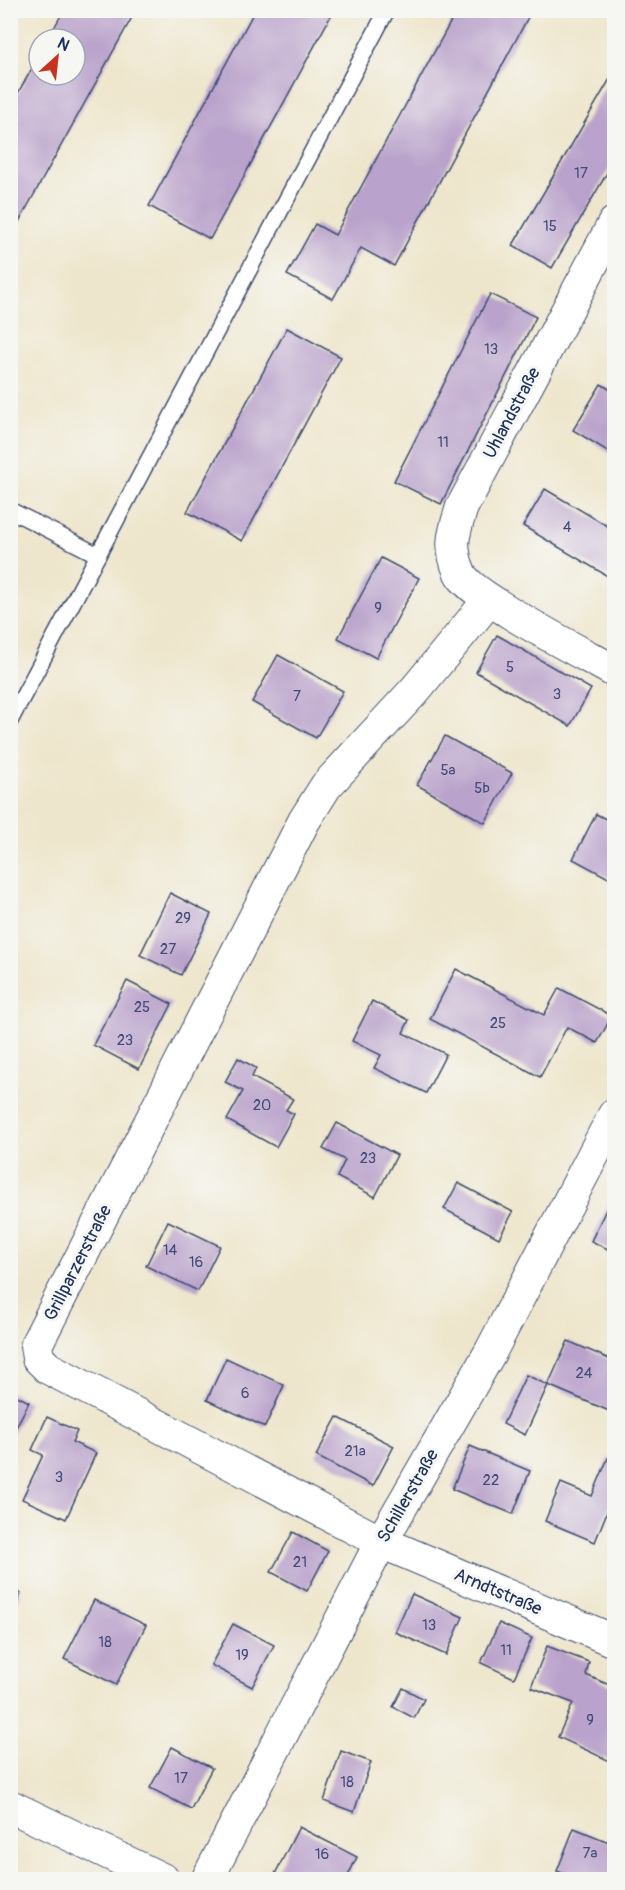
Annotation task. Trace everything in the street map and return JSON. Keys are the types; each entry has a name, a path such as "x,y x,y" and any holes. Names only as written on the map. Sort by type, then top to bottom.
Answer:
{"street":[{"name":"Uhlandstraße","path":"615,223 462,507 452,540 461,575 489,600 615,671"},
{"name":"Grillparzerstraße","path":"381,1542 48,1368 38,1358 36,1345 304,821 326,786 415,690 489,600"},
{"name":"Schillerstraße","path":"207,1880 381,1542 491,1352 615,1115"},
{"name":"Arndtstraße","path":"381,1542 615,1641"},
{"path":"10,1806 164,1880"}],"lane":[{"path":"10,721 387,10"},
{"path":"10,510 98,555"}],"building":[{"path":"64,10 136,10 10,238 10,107 27,77 27,87 87,87 87,27 55,27"},
{"path":"255,10 334,10 210,239 149,206"},
{"path":"457,10 532,10 394,266 361,248 333,299 287,275 315,224 335,235"},
{"path":"614,72 614,161 552,268 513,245"},
{"path":"490,294 536,317 441,504 394,481"},
{"path":"287,328 341,357 242,541 187,512"},
{"path":"601,384 614,392 614,455 573,430"},
{"path":"545,489 614,530 614,580 523,526"},
{"path":"381,558 419,578 376,658 338,638"},
{"path":"497,635 591,689 570,726 476,672"},
{"path":"278,655 343,691 316,738 252,702"},
{"path":"445,736 512,773 485,823 417,785"},
{"path":"596,814 614,823 614,881 573,859"},
{"path":"170,893 211,914 181,975 140,955"},
{"path":"456,969 544,1015 559,988 612,1016 597,1043 567,1027 540,1077 430,1019"},
{"path":"127,981 172,1004 139,1069 93,1045"},
{"path":"372,1001 409,1020 403,1033 446,1054 426,1093 374,1068 381,1055 352,1041"},
{"path":"238,1058 256,1068 252,1077 293,1099 286,1110 294,1114 276,1147 227,1120 243,1091 225,1082"},
{"path":"337,1123 397,1155 375,1197 337,1177 345,1160 323,1149"},
{"path":"458,1183 513,1212 499,1238 444,1209"},
{"path":"614,1196 614,1252 591,1241"},
{"path":"168,1221 220,1246 198,1291 146,1266"},
{"path":"568,1341 614,1361 614,1413 548,1385"},
{"path":"226,1358 284,1385 265,1427 207,1400"},
{"path":"526,1375 548,1385 525,1435 503,1424"},
{"path":"10,1392 29,1402 10,1439"},
{"path":"47,1417 77,1431 72,1442 96,1453 66,1519 22,1499 43,1455 32,1450"},
{"path":"337,1417 394,1446 373,1486 316,1456"},
{"path":"470,1446 530,1471 513,1514 452,1489"},
{"path":"608,1458 614,1461 614,1509 609,1507 595,1542 545,1521 561,1483 592,1496"},
{"path":"293,1532 328,1551 307,1591 271,1572"},
{"path":"10,1588 21,1594 10,1615"},
{"path":"412,1594 463,1617 446,1655 395,1632"},
{"path":"94,1600 146,1625 116,1685 64,1659"},
{"path":"499,1623 532,1638 514,1678 481,1663"},
{"path":"233,1624 274,1645 252,1687 211,1665"},
{"path":"547,1646 589,1662 586,1675 614,1687 614,1757 612,1762 558,1737 573,1703 531,1687"},
{"path":"403,1688 424,1699 414,1718 393,1707"},
{"path":"172,1747 212,1768 191,1809 150,1788"},
{"path":"341,1751 371,1762 354,1812 324,1801"},
{"path":"299,1827 357,1857 346,1880 272,1880"},
{"path":"574,1828 614,1844 614,1880 579,1880 557,1871"}]}
